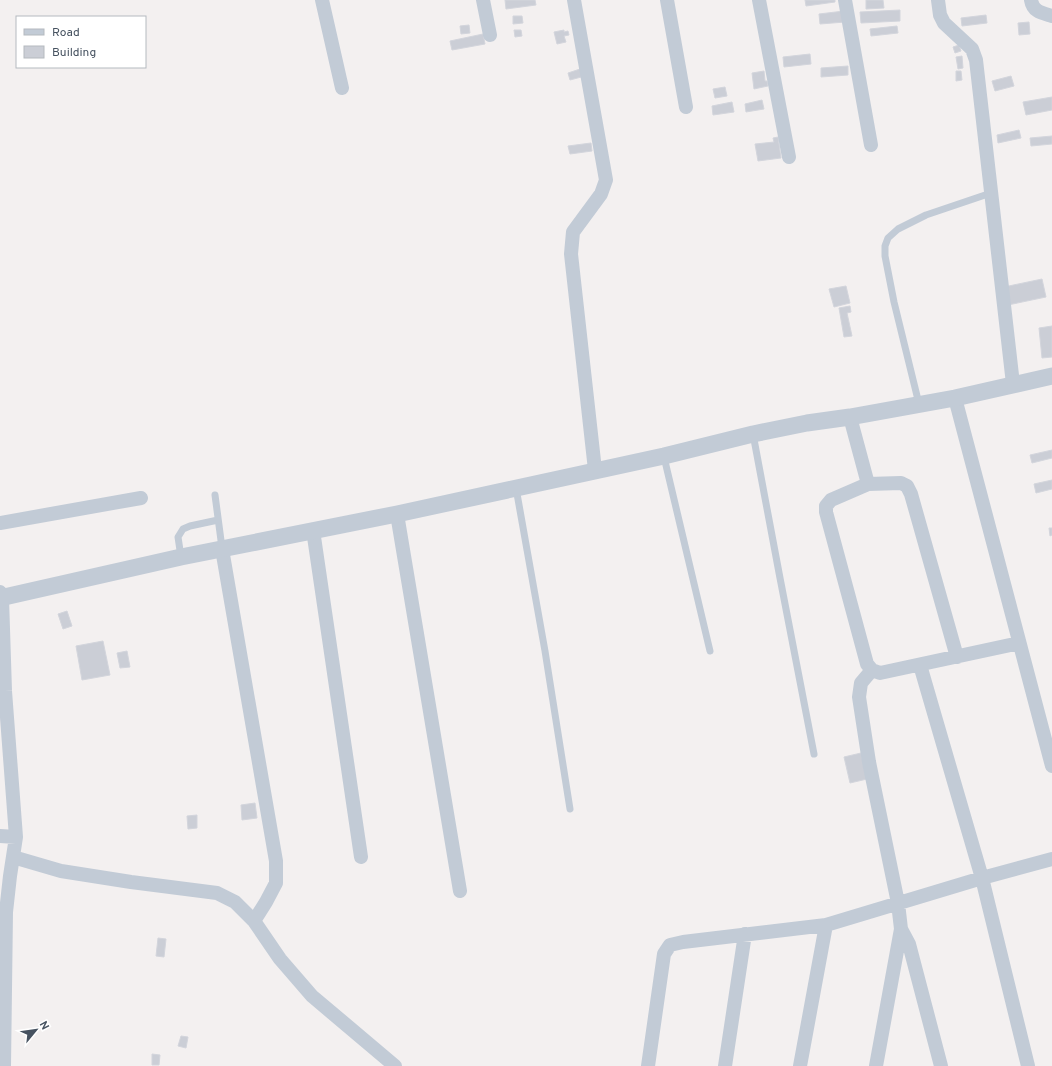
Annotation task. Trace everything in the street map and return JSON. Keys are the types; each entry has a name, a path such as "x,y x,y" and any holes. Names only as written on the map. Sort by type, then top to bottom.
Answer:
{"street":[{"path":"322,0 342,88"},
{"path":"483,0 490,35"},
{"path":"574,0 606,180 601,194 573,232 571,254 595,470"},
{"path":"667,0 686,107"},
{"path":"759,0 789,157"},
{"path":"845,0 871,145"},
{"path":"938,0 940,16 944,23 972,49 976,60 1013,384"},
{"path":"1031,0 1035,9 1039,12 1052,16"},
{"path":"4,1066 6,912 16,837 1,596 181,557 397,514 664,456 753,434 807,423 919,405 1052,377"},
{"path":"955,398 1052,766"},
{"path":"850,417 868,484"},
{"path":"957,657 911,494 907,486 901,483 868,484 831,500 826,506 826,512 867,664 872,670 880,673 920,665 957,657 1019,643"},
{"path":"0,523 141,498"},
{"path":"397,514 460,891"},
{"path":"313,530 362,857"},
{"path":"222,549 276,861 276,883 254,921"},
{"path":"920,665 982,878 1028,1066"},
{"path":"872,670 861,683 858,698 868,762 898,903 901,929 876,1066"},
{"path":"0,836 16,837"},
{"path":"13,857 69,872 217,893 235,902 254,921 280,959 312,996 395,1066"},
{"path":"648,1066 664,954 670,945 745,934 826,925 982,878 1052,859"},
{"path":"800,1066 826,925"},
{"path":"901,929 909,944 941,1066"},
{"path":"725,1066 745,934"}],"lane":[{"path":"919,405 894,302 885,256 885,246 888,238 898,229 926,215 991,193"},
{"path":"753,434 814,754"},
{"path":"664,456 710,651"},
{"path":"516,488 570,810"},
{"path":"215,495 222,549"},
{"path":"181,557 178,537 183,530 190,526 218,520"}],"building":[{"path":"505,0 535,0 536,5 506,9"},
{"path":"805,0 835,0 835,2 806,6"},
{"path":"866,0 883,0 884,8 866,9"},
{"path":"900,10 900,21 861,23 860,12"},
{"path":"844,11 845,22 820,24 819,14"},
{"path":"986,15 987,23 962,26 961,18"},
{"path":"513,16 522,16 523,23 513,24"},
{"path":"1029,22 1030,34 1019,35 1018,23"},
{"path":"469,25 470,33 461,34 460,26"},
{"path":"897,26 898,33 871,36 870,29"},
{"path":"514,30 521,30 522,36 515,37"},
{"path":"564,30 564,32 568,31 569,35 564,36 566,42 557,44 554,32"},
{"path":"483,34 485,44 452,50 450,41"},
{"path":"959,45 961,51 955,53 953,47"},
{"path":"810,54 811,64 784,67 783,57"},
{"path":"962,56 963,68 958,69 956,57"},
{"path":"848,66 848,75 821,77 821,68"},
{"path":"583,68 585,76 570,80 568,73"},
{"path":"764,71 765,81 767,81 768,86 754,89 752,73"},
{"path":"956,71 961,71 962,80 956,81"},
{"path":"1011,76 1014,86 995,91 992,81"},
{"path":"725,87 727,96 715,98 713,89"},
{"path":"1052,97 1052,110 1026,115 1023,102"},
{"path":"762,100 764,109 746,112 745,104"},
{"path":"732,102 734,112 713,115 712,106"},
{"path":"1019,130 1021,138 998,143 997,135"},
{"path":"1052,136 1052,144 1031,146 1030,138"},
{"path":"778,137 781,158 758,161 755,144 774,142 773,138"},
{"path":"591,143 592,151 570,154 568,146"},
{"path":"1042,279 1046,297 1008,305 1004,287"},
{"path":"846,286 850,303 834,307 829,289"},
{"path":"850,306 851,312 847,313 852,336 844,337 839,308"},
{"path":"1052,326 1052,357 1042,358 1039,328"},
{"path":"1052,450 1052,458 1032,463 1030,455"},
{"path":"1052,480 1052,489 1036,493 1034,484"},
{"path":"1049,528 1052,528 1052,535 1050,536"},
{"path":"67,611 72,626 63,629 58,614"},
{"path":"103,641 110,675 82,680 76,646"},
{"path":"127,651 130,667 120,668 117,653"},
{"path":"861,753 867,779 850,783 844,757"},
{"path":"255,803 257,818 242,820 241,805"},
{"path":"197,815 197,828 188,829 187,816"},
{"path":"158,938 166,939 164,957 156,956"},
{"path":"181,1036 188,1037 186,1048 178,1046"},
{"path":"152,1054 160,1055 159,1065 152,1065"}]}
